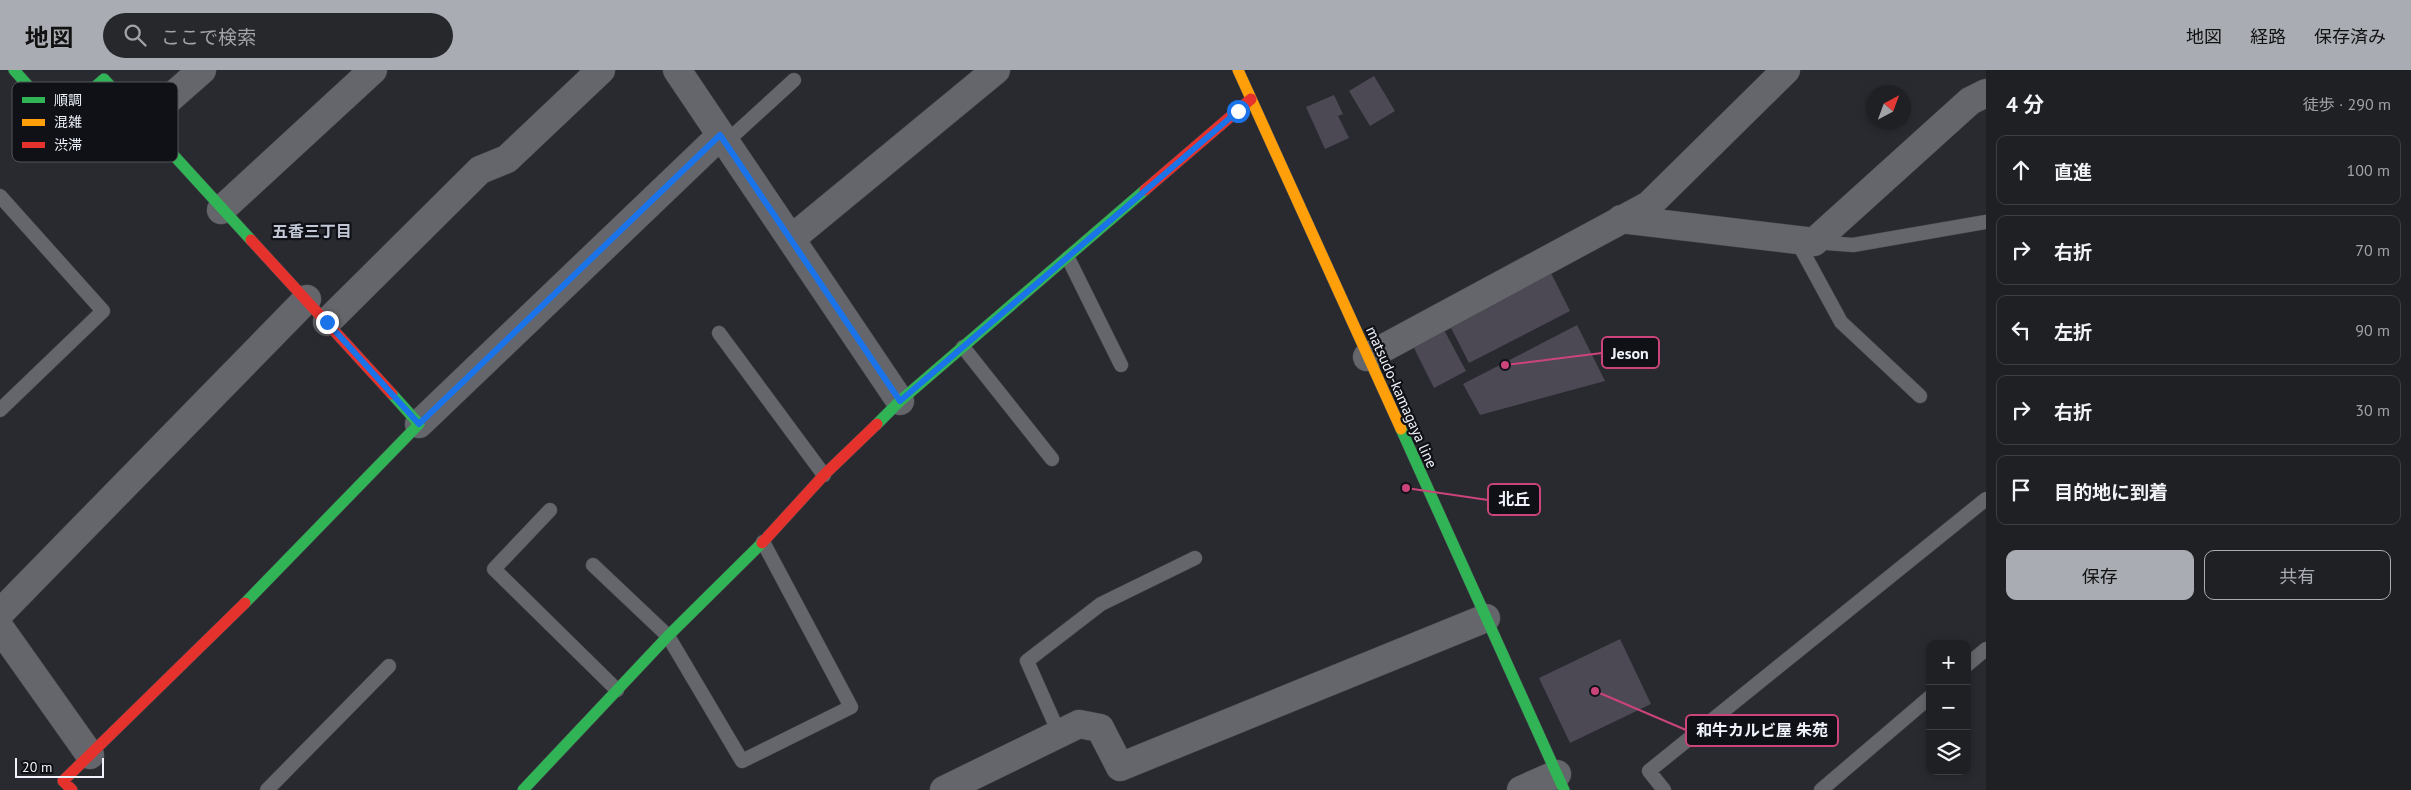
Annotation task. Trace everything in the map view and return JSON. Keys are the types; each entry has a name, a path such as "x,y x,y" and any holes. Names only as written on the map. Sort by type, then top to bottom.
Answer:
{"street":[{"path":"14,70 25,82"},
{"path":"178,91 202,70"},
{"path":"221,210 373,70"},
{"path":"327,322 480,170 507,159 600,70"},
{"path":"677,70 900,401"},
{"path":"791,239 996,70"},
{"name":"matsudo-kamagaya line","path":"1238,70 1560,782"},
{"path":"1368,357 1649,205 1786,70"},
{"path":"1621,219 1806,241 1970,101 1986,93"},
{"path":"523,790 668,636 763,542 824,474 900,401 1251,99"},
{"path":"72,790 63,781 279,570 419,424 723,139"},
{"path":"178,161 419,424"},
{"path":"0,613 307,300"},
{"path":"944,790 1079,724 1100,728 1120,768 1486,618"},
{"path":"0,628 90,755"},
{"path":"1521,790 1560,782"}],"lane":[{"path":"723,139 794,80"},
{"path":"0,196 103,311 0,410"},
{"path":"1920,396 1840,322 1806,241 1853,245 1986,222"},
{"path":"1068,258 1121,365"},
{"path":"720,334 824,474"},
{"path":"963,348 1052,459"},
{"path":"1664,790 1649,771 1986,499"},
{"path":"550,510 494,569 617,690"},
{"path":"592,564 668,636 742,761 851,707 763,542"},
{"path":"1059,733 1027,661 1102,604 1195,558"},
{"path":"1971,662 1986,649"},
{"path":"268,790 388,666"},
{"path":"1821,790 1926,700"}],"building":[{"path":"1374,76 1395,111 1370,126 1349,91"},
{"path":"1334,95 1343,114 1338,116 1349,138 1325,149 1306,107"},
{"path":"1551,273 1570,311 1469,363 1450,326"},
{"path":"1577,325 1605,381 1480,415 1463,384"},
{"path":"1442,326 1466,371 1434,388 1411,342"},
{"path":"1620,639 1651,704 1570,743 1539,678"}],"traffic: fast":[{"path":"14,70 25,82"},
{"path":"101,82 104,79 107,82"},
{"path":"178,160 251,240"},
{"path":"877,424 900,401 1145,190"},
{"path":"245,603 419,424 392,394"},
{"path":"1401,429 1564,790"},
{"path":"523,790 668,636 762,543"}],"traffic: slow":[{"path":"1238,70 1401,429"}],"traffic: jam":[{"path":"1145,190 1251,99"},
{"path":"251,240 392,394"},
{"path":"762,543 824,475 877,424"},
{"path":"72,790 63,781 245,603"}],"place":[{"name":"Jeson","path":"1505,365"},
{"name":"北丘","path":"1406,488"},
{"name":"和牛カルビ屋 朱苑","path":"1595,691"}],"district":[{"name":"五香三丁目","path":"312,231"}],"route":[{"path":"327,322 419,424 720,135 900,401 1238,111"}]}
